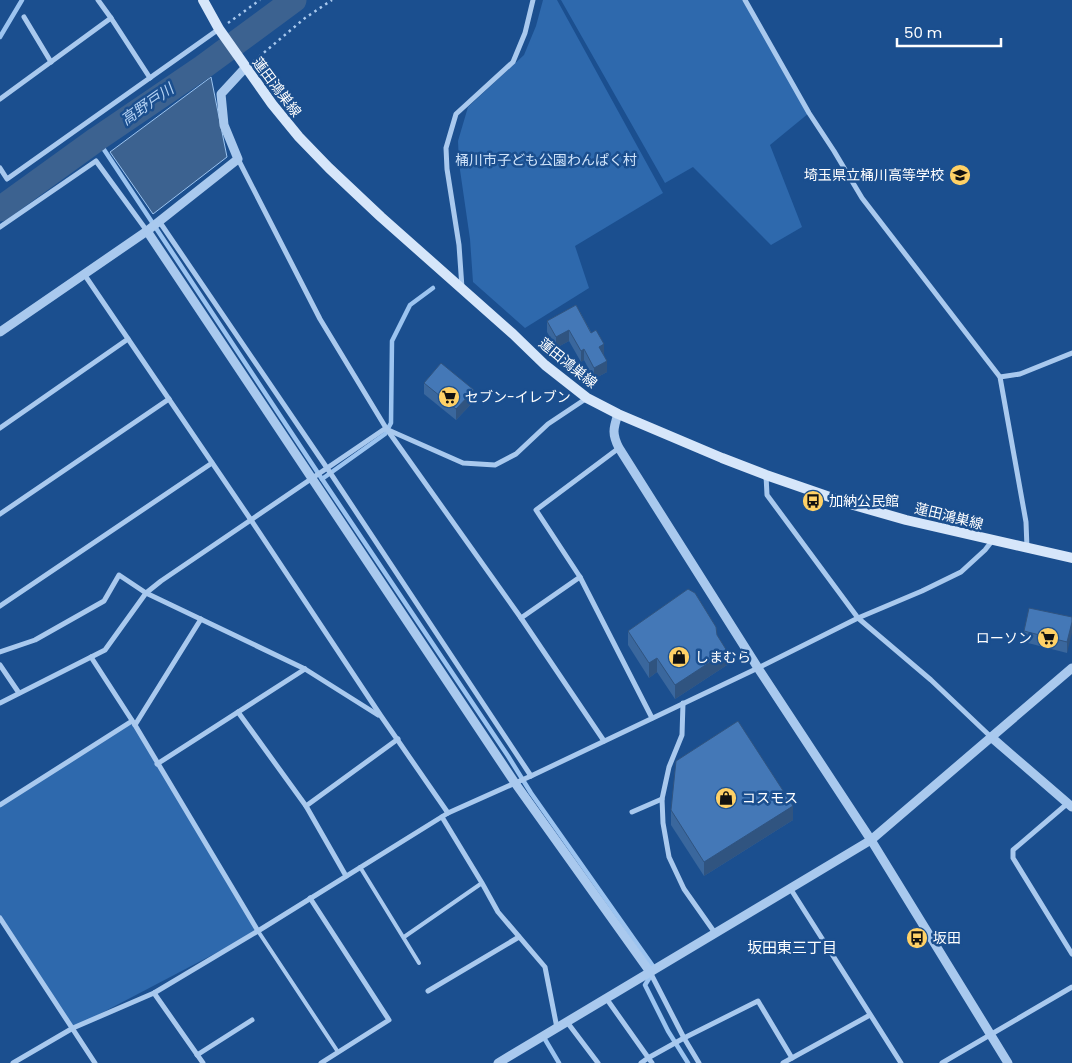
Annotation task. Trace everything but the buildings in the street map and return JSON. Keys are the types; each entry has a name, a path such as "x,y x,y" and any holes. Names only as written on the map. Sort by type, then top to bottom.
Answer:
{"main road":[{"name":"蓮田鴻巣線","path":"203,0 219,29 245,68 299,137 381,217 513,334 545,365 586,398 618,414 722,458 850,504 906,520 1072,558"}],"street":[{"path":"98,0 150,78"},
{"path":"462,289 446,148 456,114 513,62 525,33 533,0"},
{"path":"745,0 809,113 862,198 1000,377 1026,522 1027,549"},
{"path":"24,17 51,62"},
{"path":"0,99 111,18"},
{"path":"0,168 8,179 219,29"},
{"path":"245,68 221,94 224,125 238,159 320,319 386,428 604,741"},
{"path":"0,332 147,231 238,159"},
{"path":"0,228 96,161 147,231 515,783 650,972 684,1038 700,1063"},
{"path":"159,221 327,468 531,776"},
{"path":"84,274 448,814"},
{"path":"0,428 128,339"},
{"path":"1000,377 1020,374 1072,353"},
{"path":"386,428 463,463 495,465 516,454 548,424 586,398"},
{"path":"0,514 169,399"},
{"path":"618,414 614,427 614,438 618,448 758,668 871,840 1008,1063"},
{"path":"0,703 105,650 146,593 161,581 386,428"},
{"path":"618,448 536,510 580,577 652,718"},
{"path":"0,606 212,462"},
{"path":"766,475 767,495 858,618 931,680 991,737 1070,805 1013,850 1013,858 1072,954"},
{"path":"13,1063 73,1028 154,992 258,931 442,817 758,668 858,618 961,572 985,550 992,540"},
{"path":"0,652 35,640 104,602 119,575 146,593 305,669 381,716"},
{"path":"520,618 580,577"},
{"path":"0,805 133,723 201,619"},
{"path":"91,657 133,723 258,931"},
{"path":"0,665 19,693"},
{"path":"498,1063 871,840 1072,668"},
{"path":"157,764 305,669"},
{"path":"683,703 682,735 669,767 662,799 663,823 669,857 684,888 714,934"},
{"path":"238,712 306,806 346,876"},
{"path":"306,806 398,739"},
{"path":"632,812 662,799"},
{"path":"442,817 498,912 545,967 557,1028"},
{"path":"790,888 901,1063"},
{"path":"310,898 389,1020 321,1063"},
{"path":"0,918 95,1063"},
{"path":"0,932 6,928"},
{"path":"428,991 519,936"},
{"path":"942,1063 1072,987"},
{"path":"154,992 203,1063"},
{"path":"606,998 652,1063"},
{"path":"641,1063 684,1038 758,1001 792,1058"},
{"path":"783,1063 870,1015"},
{"path":"197,1055 252,1020"},
{"path":"567,1022 598,1063"}],"lane":[{"path":"360,867 419,963"},
{"path":"404,937 482,883"},
{"path":"258,931 338,1052"}],"path":[{"path":"219,29 260,0"},
{"path":"245,68 305,18 332,0"}],"green space":[{"name":"桶川市子ども公園わんぱく村","path":"543,0 557,0 663,193 575,246 589,288 525,328 473,282 470,239 459,163 458,141 468,107 524,55 536,26"},
{"path":"561,0 745,0 809,113 770,145 802,227 771,245 693,167 665,183"},
{"path":"132,721 258,931 73,1028 0,918 0,805"}],"shaded area":[{"path":"211,77 227,157 153,214 110,152"}],"waterway":[{"path":"0,37 22,0"},
{"name":"高野戸川","path":"0,209 97,139 203,67 294,0"},
{"path":"97,139 531,793 655,969 645,985 668,1031 688,1063"},
{"path":"322,479 385,434 391,423 392,341 410,305 433,288"},
{"path":"543,1036 559,1063"}],"place":[{"name":"埼玉県立桶川高等学校","path":"960,175"},
{"name":"セブン-イレブン","path":"449,397"},
{"name":"加納公民館","path":"813,501"},
{"name":"ローソン","path":"1048,638"},
{"name":"しまむら","path":"679,657"},
{"name":"コスモス","path":"726,798"},
{"name":"坂田","path":"917,938"}],"district":[{"name":"坂田東三丁目","path":"792,947"}]}
